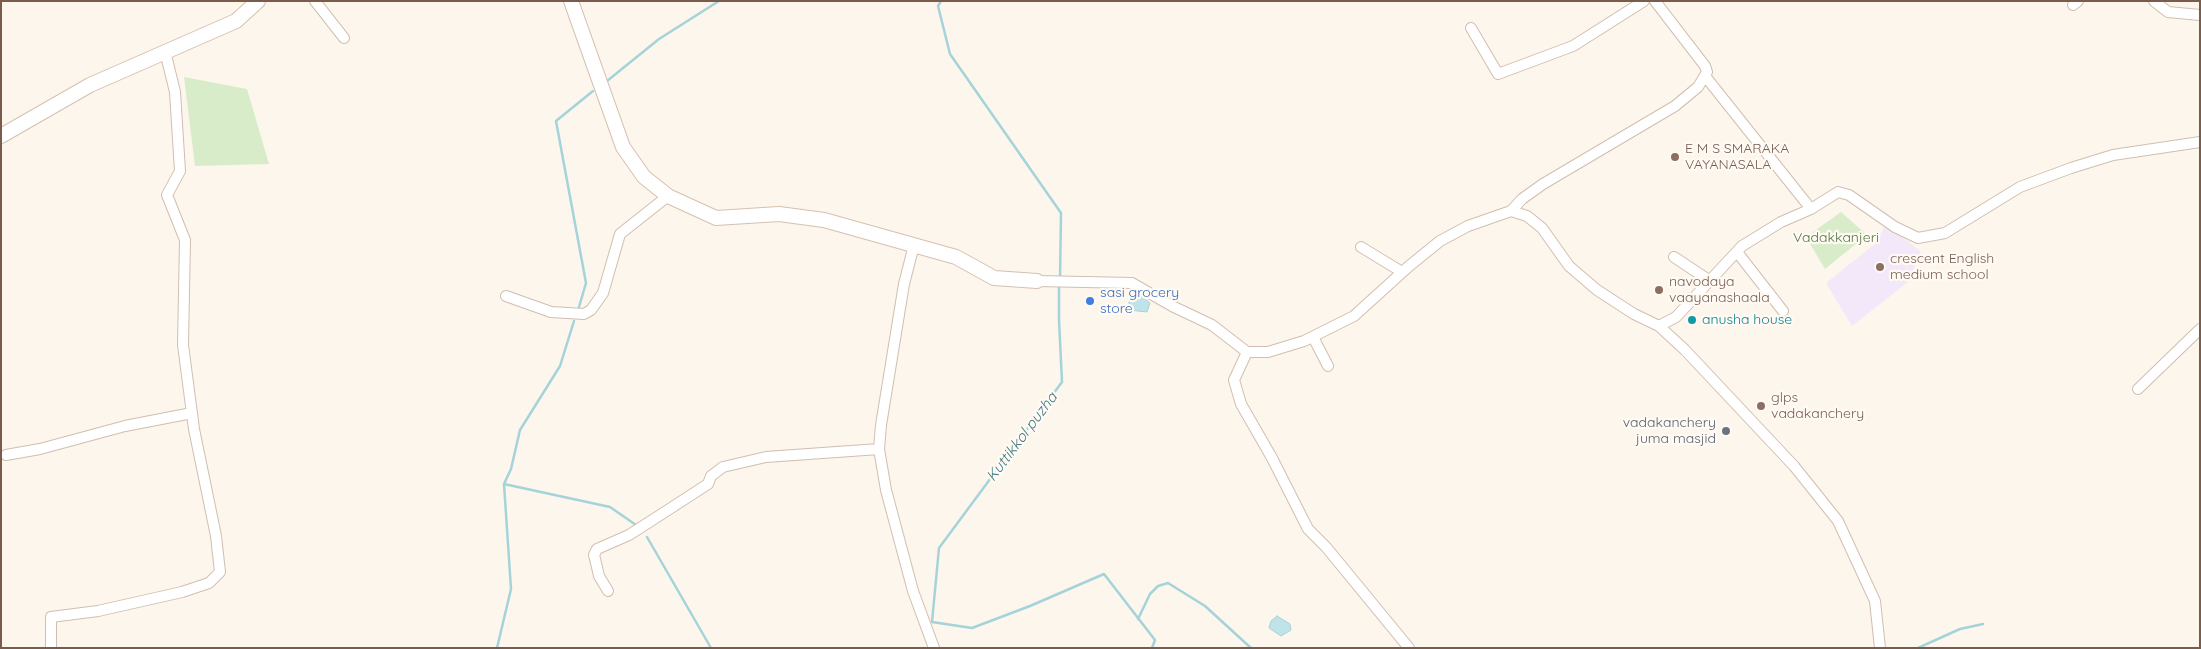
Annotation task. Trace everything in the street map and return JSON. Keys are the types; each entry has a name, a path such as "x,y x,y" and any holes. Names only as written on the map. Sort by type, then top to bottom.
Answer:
{"street":[{"path":"1,136 90,85 236,20 258,1"},
{"path":"316,1 344,38"},
{"path":"571,1 623,147 644,177 668,196 716,218 779,214 824,220 956,257 994,278 1132,283 1172,306 1212,325 1247,352 1268,352 1313,336 1354,316 1402,272 1440,242 1468,226 1511,211 1522,199 1542,184 1675,106 1698,87 1707,72 1705,66 1655,1"},
{"path":"1471,28 1498,74 1573,46 1644,1"},
{"path":"2154,1 2168,12 2200,15"},
{"path":"51,648 50,617 98,611 182,592 209,584 220,572 216,536 192,413 183,345 185,240 167,195 180,171 175,92 165,51"},
{"path":"1705,76 1811,209"},
{"path":"1659,326 1676,317 1737,252 1781,222 1811,209 1838,192 1849,195 1895,227 1918,238 1945,233 2020,187 2071,168 2113,155 2200,142"},
{"path":"506,296 551,312 584,314 591,310 603,293 620,234 668,196"},
{"path":"1511,211 1527,216 1542,228 1569,266 1597,290 1634,314 1659,326 1686,350 1794,466 1838,521 1875,601 1880,648"},
{"path":"914,246 904,284 881,425 879,449 886,490 913,592 934,648"},
{"path":"1361,247 1402,272"},
{"path":"1737,252 1784,311"},
{"path":"1674,257 1710,281"},
{"path":"2138,389 2200,329"},
{"path":"1313,336 1328,366"},
{"path":"1247,352 1234,380 1241,404 1272,458 1308,529 1326,546 1409,648"},
{"path":"6,455 40,449 125,426 192,413"},
{"path":"608,591 596,563 594,554 597,549 610,541 629,535 662,514 708,484 712,476 723,467 766,457 879,449"}],"shaded area":[{"name":"crescent English medium school","path":"1884,227 1899,234 1921,252 1908,282 1852,326 1826,283 1876,243"}],"green space":[{"path":"184,77 247,89 269,164 195,166"},
{"name":"Vadakkanjeri","path":"1841,212 1867,235 1825,269 1806,237"}],"water":[{"path":"1132,296 1143,297 1150,303 1147,312 1129,310 1129,302"},
{"path":"1277,616 1290,624 1291,630 1281,636 1269,628 1271,621"}],"waterway":[{"path":"607,81 659,39 719,1"},
{"name":"Kuttikkol puzha","path":"941,1 938,6 950,54 1061,213 1060,279"},
{"path":"579,307 586,283 556,121 593,91"},
{"name":"Kuttikkol puzha","path":"1059,284 1062,382 939,548 932,622 972,628 1030,606 1104,574 1155,640 1152,648"},
{"path":"574,321 560,366 520,430 511,469 504,484 610,507 636,525"},
{"path":"497,648 511,589 504,484"},
{"path":"647,537 711,648"},
{"path":"1138,619 1150,594 1158,586 1168,583 1205,606 1251,648"},
{"path":"1918,648 1960,629 1983,624"}],"place":[{"name":"E M S SMARAKA VAYANASALA","path":"1675,157"},
{"name":"crescent English medium school","path":"1880,267"},
{"name":"navodaya vaayanashaala","path":"1659,290"},
{"name":"sasi grocery store","path":"1090,301"},
{"name":"anusha house","path":"1692,320"},
{"name":"glps vadakanchery","path":"1761,406"},
{"name":"vadakanchery juma masjid","path":"1726,431"}]}
